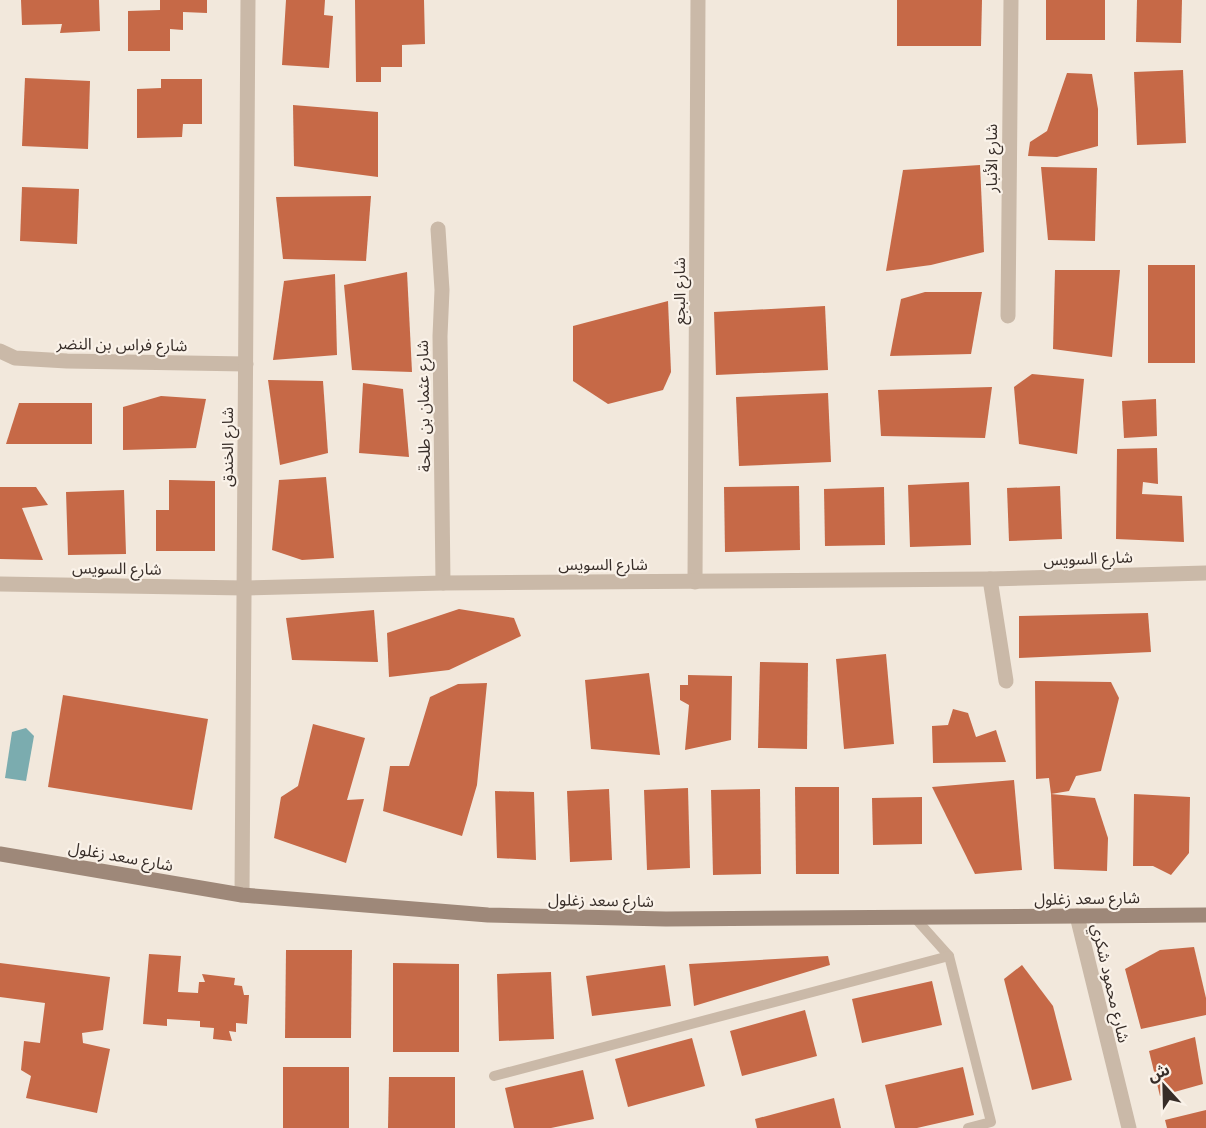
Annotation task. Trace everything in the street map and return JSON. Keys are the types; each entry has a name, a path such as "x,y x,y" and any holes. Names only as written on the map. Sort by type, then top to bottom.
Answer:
{"main road":[{"name":"شارع سعد زغلول","path":"0,854 242,895 488,915 666,919 1206,915"}],"street":[{"name":"شارع الخندق","path":"242,895 248,0"},
{"name":"شارع البجع","path":"695,582 698,0"},
{"name":"شارع الأنبار","path":"1008,316 1011,0"},
{"name":"شارع عثمان بن طلحة","path":"438,229 442,290 440,336 443,583"},
{"name":"شارع فراس بن النضر","path":"0,351 15,358 67,361 246,364"},
{"name":"شارع السويس","path":"0,584 245,588 443,583 990,579 1206,573"},
{"path":"990,579 1006,681"},
{"name":"شارع محمود شكري","path":"1077,916 1129,1128"}],"lane":[{"path":"915,918 948,956 991,1122 968,1128"},
{"path":"494,1076 948,956"}],"water":[{"path":"26,728 34,736 26,781 5,778 12,732"}],"building":[{"path":"21,0 99,0 100,31 60,33 62,24 22,25"},
{"path":"160,0 207,0 207,13 183,12 183,30 170,29 170,51 128,51 128,11 160,10"},
{"path":"286,0 325,0 324,15 333,16 329,68 282,65"},
{"path":"355,0 424,0 425,44 402,45 402,67 381,67 381,82 356,82"},
{"path":"897,0 982,0 981,46 897,46"},
{"path":"1046,0 1105,0 1105,40 1046,40"},
{"path":"1137,0 1182,0 1181,43 1136,42"},
{"path":"1183,70 1186,143 1137,145 1134,72"},
{"path":"1067,73 1092,74 1098,109 1098,146 1057,157 1028,156 1030,142 1047,131"},
{"path":"25,78 90,81 88,149 22,146"},
{"path":"161,79 202,79 202,124 183,124 182,137 137,138 137,89 161,88"},
{"path":"293,105 378,112 378,177 294,166"},
{"path":"980,165 984,252 931,265 886,271 903,170"},
{"path":"1041,167 1097,168 1095,241 1048,240"},
{"path":"22,187 79,189 77,244 20,241"},
{"path":"371,196 366,261 283,259 276,197"},
{"path":"1148,265 1195,265 1195,363 1148,363"},
{"path":"1055,270 1120,270 1112,357 1053,349"},
{"path":"407,272 412,372 352,370 344,285"},
{"path":"335,274 337,355 273,360 284,281"},
{"path":"925,292 982,292 971,354 890,356 901,299"},
{"path":"668,301 671,372 663,390 608,404 573,381 573,326"},
{"path":"825,306 828,370 716,375 714,312"},
{"path":"1032,374 1084,379 1077,454 1019,444 1014,387"},
{"path":"268,380 323,381 328,453 280,465"},
{"path":"363,383 403,389 409,457 359,453"},
{"path":"992,387 985,438 881,436 878,390"},
{"path":"828,393 831,462 739,466 736,397"},
{"path":"161,396 206,399 196,448 123,450 123,407"},
{"path":"1156,399 1157,436 1124,438 1122,401"},
{"path":"19,403 92,403 92,444 6,444"},
{"path":"1157,448 1158,484 1143,482 1142,494 1182,496 1184,542 1116,539 1117,449"},
{"path":"326,477 334,558 302,560 272,550 279,480"},
{"path":"169,480 215,481 215,551 156,551 156,510 169,510"},
{"path":"969,482 971,545 910,547 908,485"},
{"path":"799,486 800,550 725,552 724,487"},
{"path":"1060,486 1062,539 1009,541 1007,488"},
{"path":"0,487 36,487 48,505 22,508 43,560 0,559"},
{"path":"884,487 885,545 825,546 824,489"},
{"path":"124,490 126,554 68,555 66,492"},
{"path":"459,609 514,618 521,636 449,670 389,677 387,633"},
{"path":"374,610 378,662 292,660 286,618"},
{"path":"1148,613 1151,652 1019,658 1019,616"},
{"path":"886,654 894,744 844,749 836,659"},
{"path":"760,662 808,663 807,749 758,748"},
{"path":"649,673 660,755 591,749 585,680"},
{"path":"688,675 732,676 731,740 685,750 689,705 680,700 680,685 688,685"},
{"path":"1035,681 1111,682 1119,698 1101,771 1076,776 1069,791 1051,794 1049,778 1036,779"},
{"path":"487,683 477,785 462,836 383,811 390,766 409,766 430,697 458,684"},
{"path":"63,695 208,719 192,810 48,787"},
{"path":"953,709 968,713 976,737 996,730 1006,762 933,763 932,726 948,725"},
{"path":"313,724 365,738 347,800 364,799 346,863 274,838 281,797 298,786"},
{"path":"1014,780 1022,870 975,874 932,787"},
{"path":"795,787 839,787 839,874 796,874"},
{"path":"688,788 690,868 647,870 644,790"},
{"path":"609,789 612,860 570,862 567,791"},
{"path":"760,789 761,874 713,875 711,790"},
{"path":"495,791 534,792 536,860 497,858"},
{"path":"1051,794 1095,798 1108,838 1107,871 1054,869"},
{"path":"1134,794 1190,797 1189,853 1171,875 1153,866 1133,866"},
{"path":"922,797 922,844 873,845 872,798"},
{"path":"1194,947 1206,998 1206,1015 1141,1029 1125,969 1160,950"},
{"path":"286,950 352,950 351,1038 285,1038"},
{"path":"149,954 181,956 178,992 198,993 199,982 205,982 202,974 235,978 234,985 242,986 244,995 249,995 247,1024 236,1023 236,1032 229,1031 232,1041 213,1039 214,1028 200,1027 200,1021 167,1019 167,1026 143,1024"},
{"path":"828,956 830,965 694,1006 689,964"},
{"path":"0,963 110,977 103,1030 82,1033 83,1043 110,1049 97,1113 26,1098 31,1076 21,1070 24,1041 40,1043 45,1003 0,997"},
{"path":"393,963 459,964 459,1052 393,1052"},
{"path":"665,965 671,1006 592,1016 586,976"},
{"path":"1022,965 1053,1006 1072,1080 1032,1090 1004,979"},
{"path":"551,972 554,1039 499,1041 497,974"},
{"path":"932,981 942,1025 862,1043 852,999"},
{"path":"805,1010 817,1056 742,1076 730,1031"},
{"path":"1195,1037 1203,1084 1160,1096 1149,1051"},
{"path":"692,1038 705,1086 628,1107 615,1059"},
{"path":"283,1067 349,1067 349,1128 283,1128"},
{"path":"963,1067 974,1115 917,1128 895,1128 885,1085"},
{"path":"583,1070 594,1119 551,1128 514,1128 505,1088"},
{"path":"389,1077 455,1077 455,1128 388,1128"},
{"path":"834,1098 841,1128 757,1128 755,1119"},
{"path":"1206,1110 1206,1128 1167,1128 1165,1120"}]}
